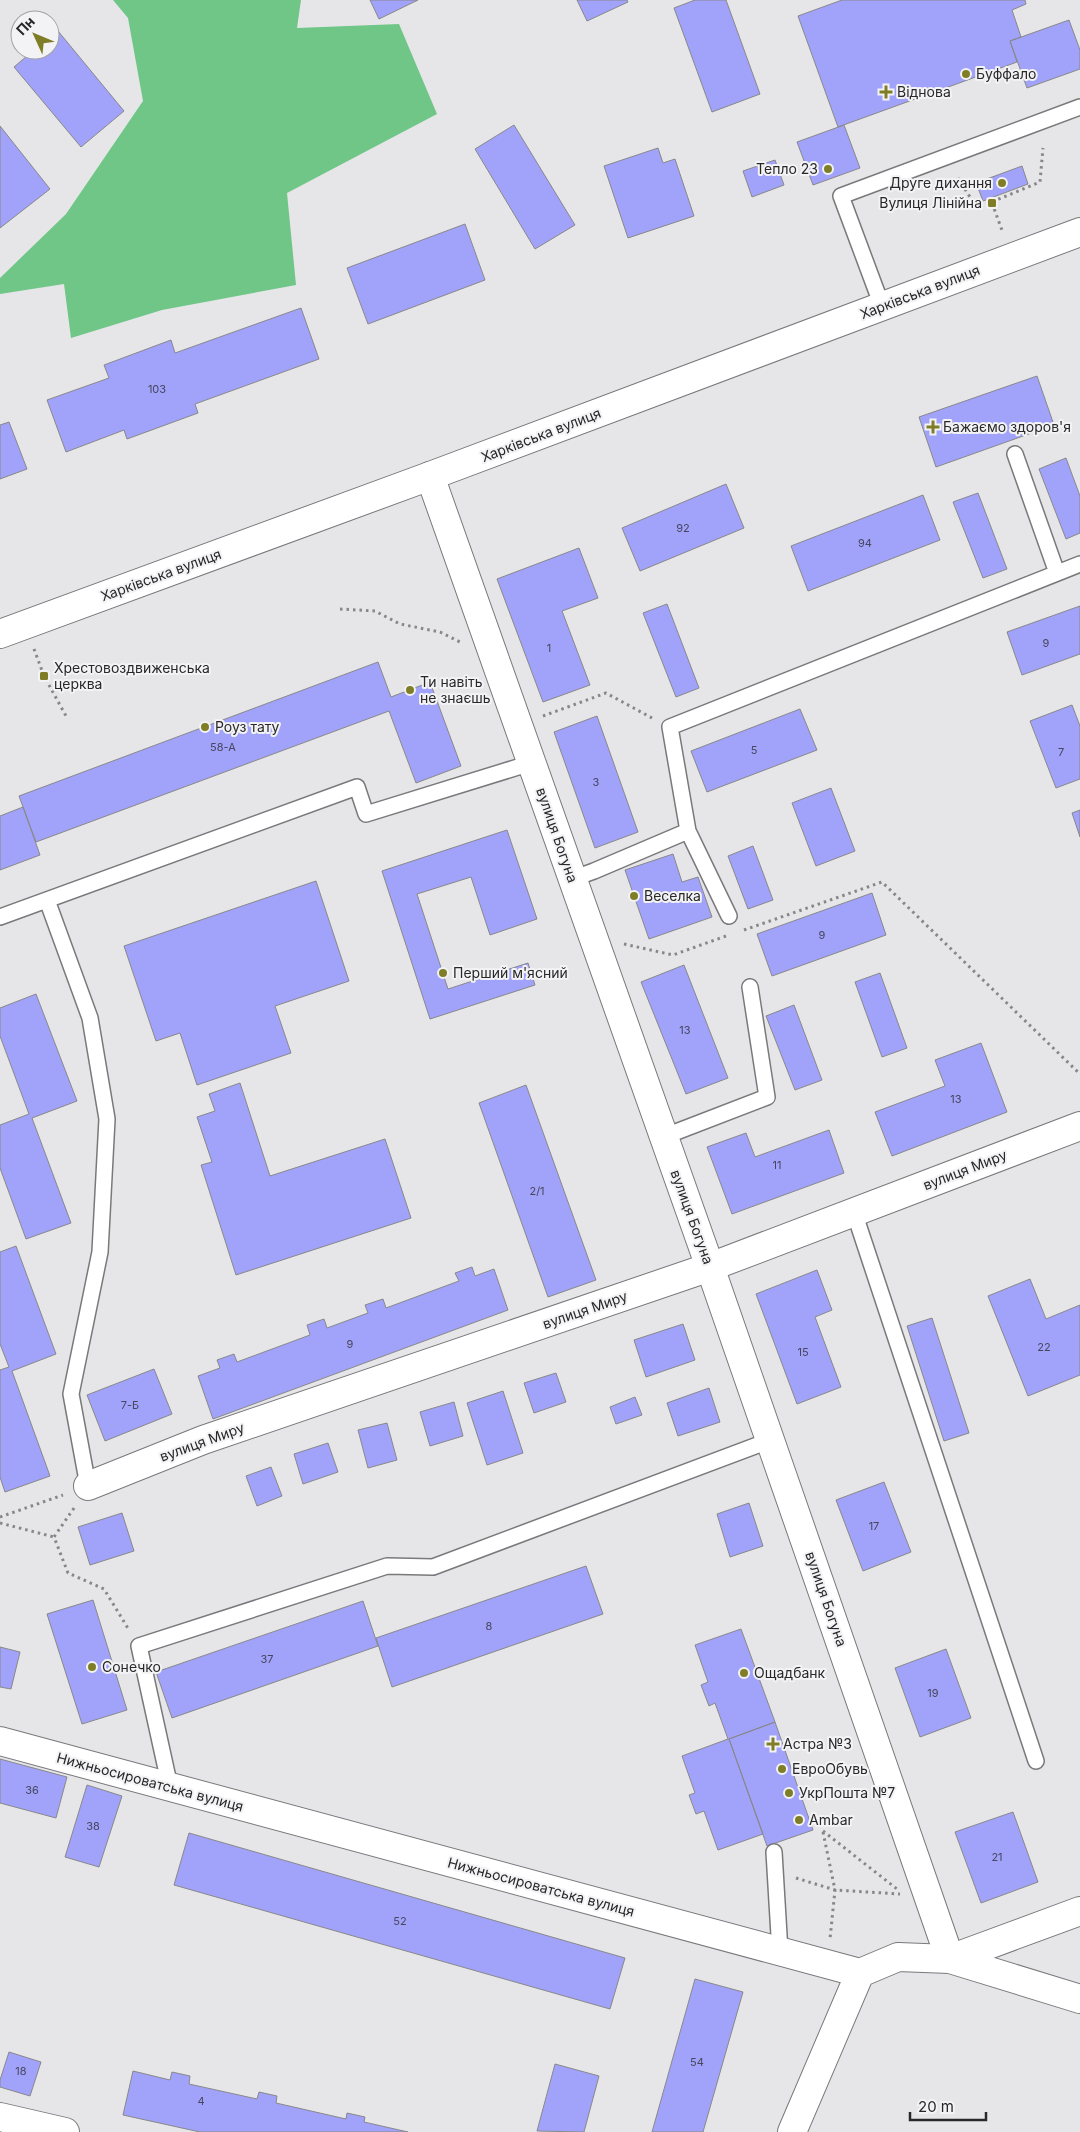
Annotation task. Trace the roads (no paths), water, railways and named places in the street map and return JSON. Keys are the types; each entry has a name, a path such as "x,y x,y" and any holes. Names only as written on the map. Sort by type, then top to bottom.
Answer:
{"main road":[{"name":"Харківська вулиця","path":"12,630 430,476 1080,232"},
{"name":"вулиця Богуна","path":"430,476 710,1267 950,1959"},
{"name":"вулиця Миру","path":"88,1486 203,1440 710,1267 1080,1126"},
{"name":"Нижньосироватська вулиця","path":"0,1741 860,1973"},
{"path":"950,1959 1080,1911"},
{"path":"792,2132 860,1973 898,1957 950,1959 1080,1999"},
{"path":"0,2117 65,2132"}],"lane":[{"path":"882,306 841,196 1080,107"},
{"path":"1015,454 1057,573"},
{"path":"729,916 688,831 670,728 1080,564"},
{"path":"0,917 357,787 366,814 531,763"},
{"path":"572,879 688,831"},
{"path":"47,900 90,1018 106,1119 100,1252 71,1394 88,1486"},
{"path":"663,1137 767,1096 750,987"},
{"path":"854,1212 1036,1761"},
{"path":"170,1787 139,1646 387,1566 433,1567 770,1440"},
{"path":"774,1852 780,1952"}],"place":[{"name":"Буффало","path":"966,74"},
{"name":"Віднова","path":"886,92"},
{"name":"Тепло 23","path":"828,169"},
{"name":"Друге дихання","path":"1002,183"},
{"name":"Вулиця Лінійна","path":"992,203"},
{"name":"Бажаємо здоров'я","path":"933,427"},
{"name":"Хрестовоздвиженська церква","path":"44,676"},
{"name":"Ти навіть не знаєшь","path":"410,690"},
{"name":"Роуз тату","path":"205,727"},
{"name":"Веселка","path":"634,896"},
{"name":"Перший м'ясний","path":"443,973"},
{"name":"Сонечко","path":"92,1667"},
{"name":"Ощадбанк","path":"744,1673"},
{"name":"Астра №3","path":"773,1744"},
{"name":"ЕвроОбувь","path":"782,1769"},
{"name":"УкрПошта №7","path":"789,1793"},
{"name":"Ambar","path":"799,1820"}]}
